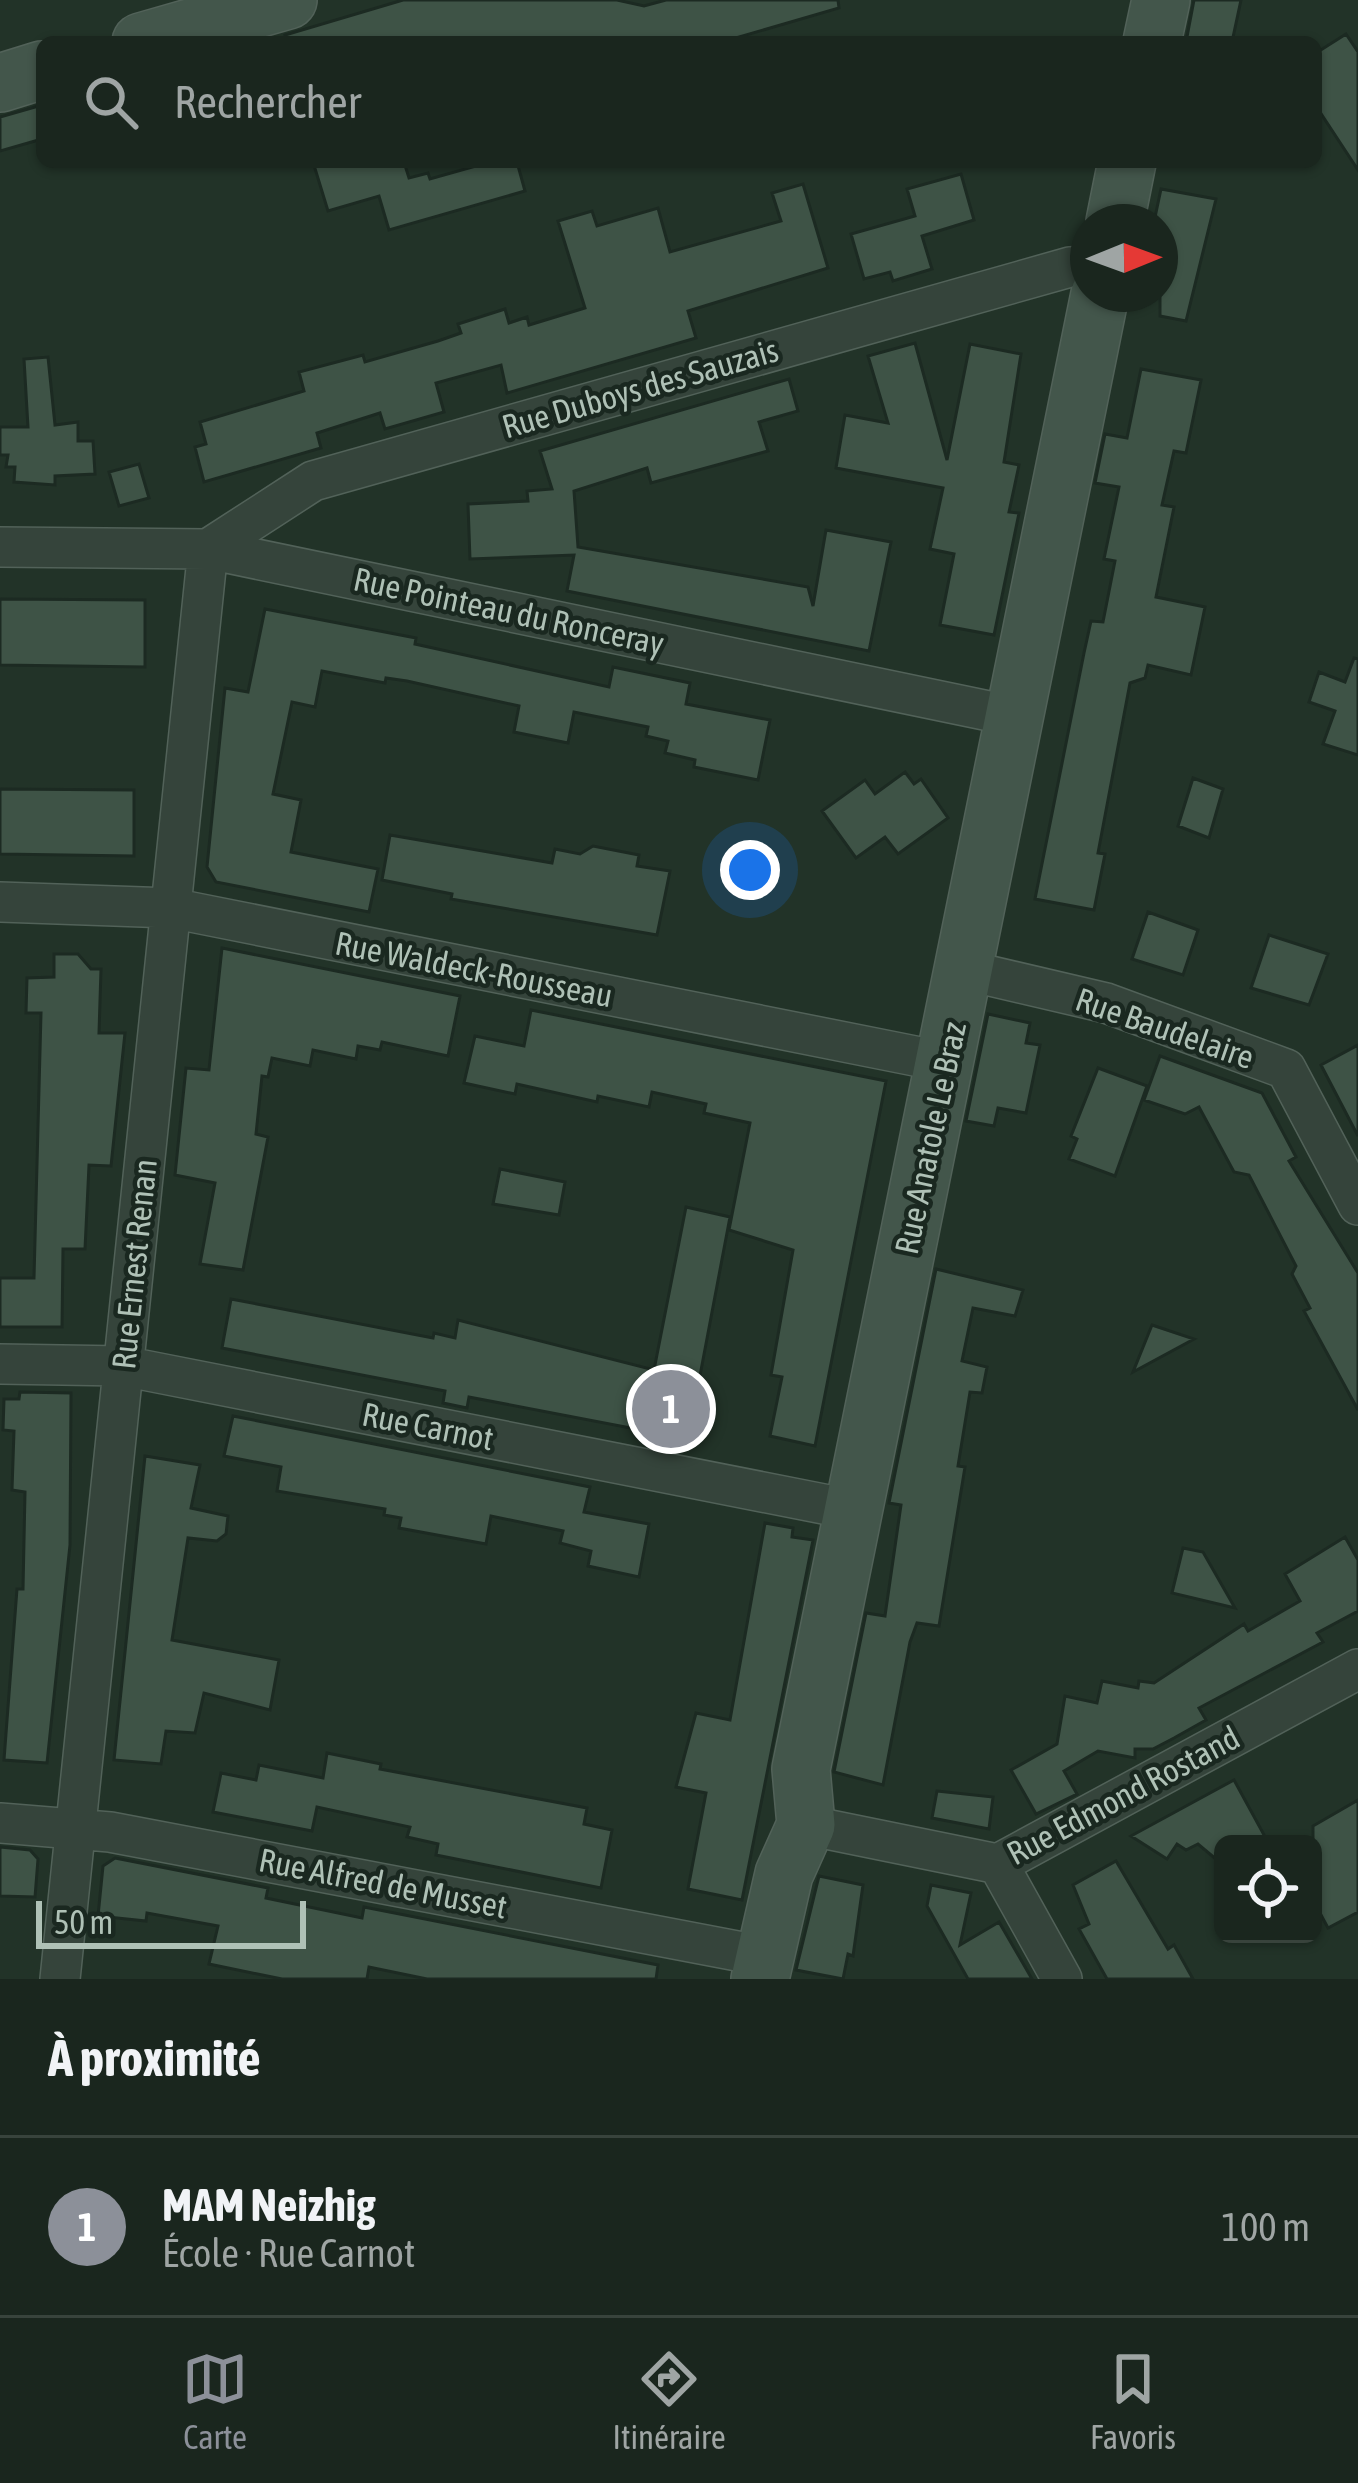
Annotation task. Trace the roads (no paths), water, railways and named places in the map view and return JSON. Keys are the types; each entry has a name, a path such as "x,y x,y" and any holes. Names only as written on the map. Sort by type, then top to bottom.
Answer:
{"street":[{"path":"162,36 288,0"},
{"path":"1153,36 1161,0"},
{"path":"0,82 36,72"},
{"path":"1119,204 1126,168"},
{"name":"Rue Duboys des Sauzais","path":"208,549 313,481 1070,267"},
{"name":"Rue Anatole Le Braz","path":"762,1968 784,1874 806,1826 801,1768 1096,312"},
{"name":"Rue Pointeau du Ronceray","path":"0,547 208,549 1013,716"},
{"name":"Rue Ernest Renan","path":"60,1979 208,549"},
{"name":"Rue Waldeck-Rousseau","path":"0,902 171,908 945,1062"},
{"name":"Rue Baudelaire","path":"964,970 1106,1003 1286,1069 1358,1205"},
{"name":"Rue Carnot","path":"0,1364 123,1366 854,1510"},
{"name":"Rue Edmond Rostand","path":"806,1826 998,1864 1358,1669"},
{"name":"Rue Alfred de Musset","path":"0,1823 76,1826 762,1968"},
{"path":"998,1864 1062,1979"}],"place":[{"name":"MAM Neizhig","path":"671,1409"}]}
